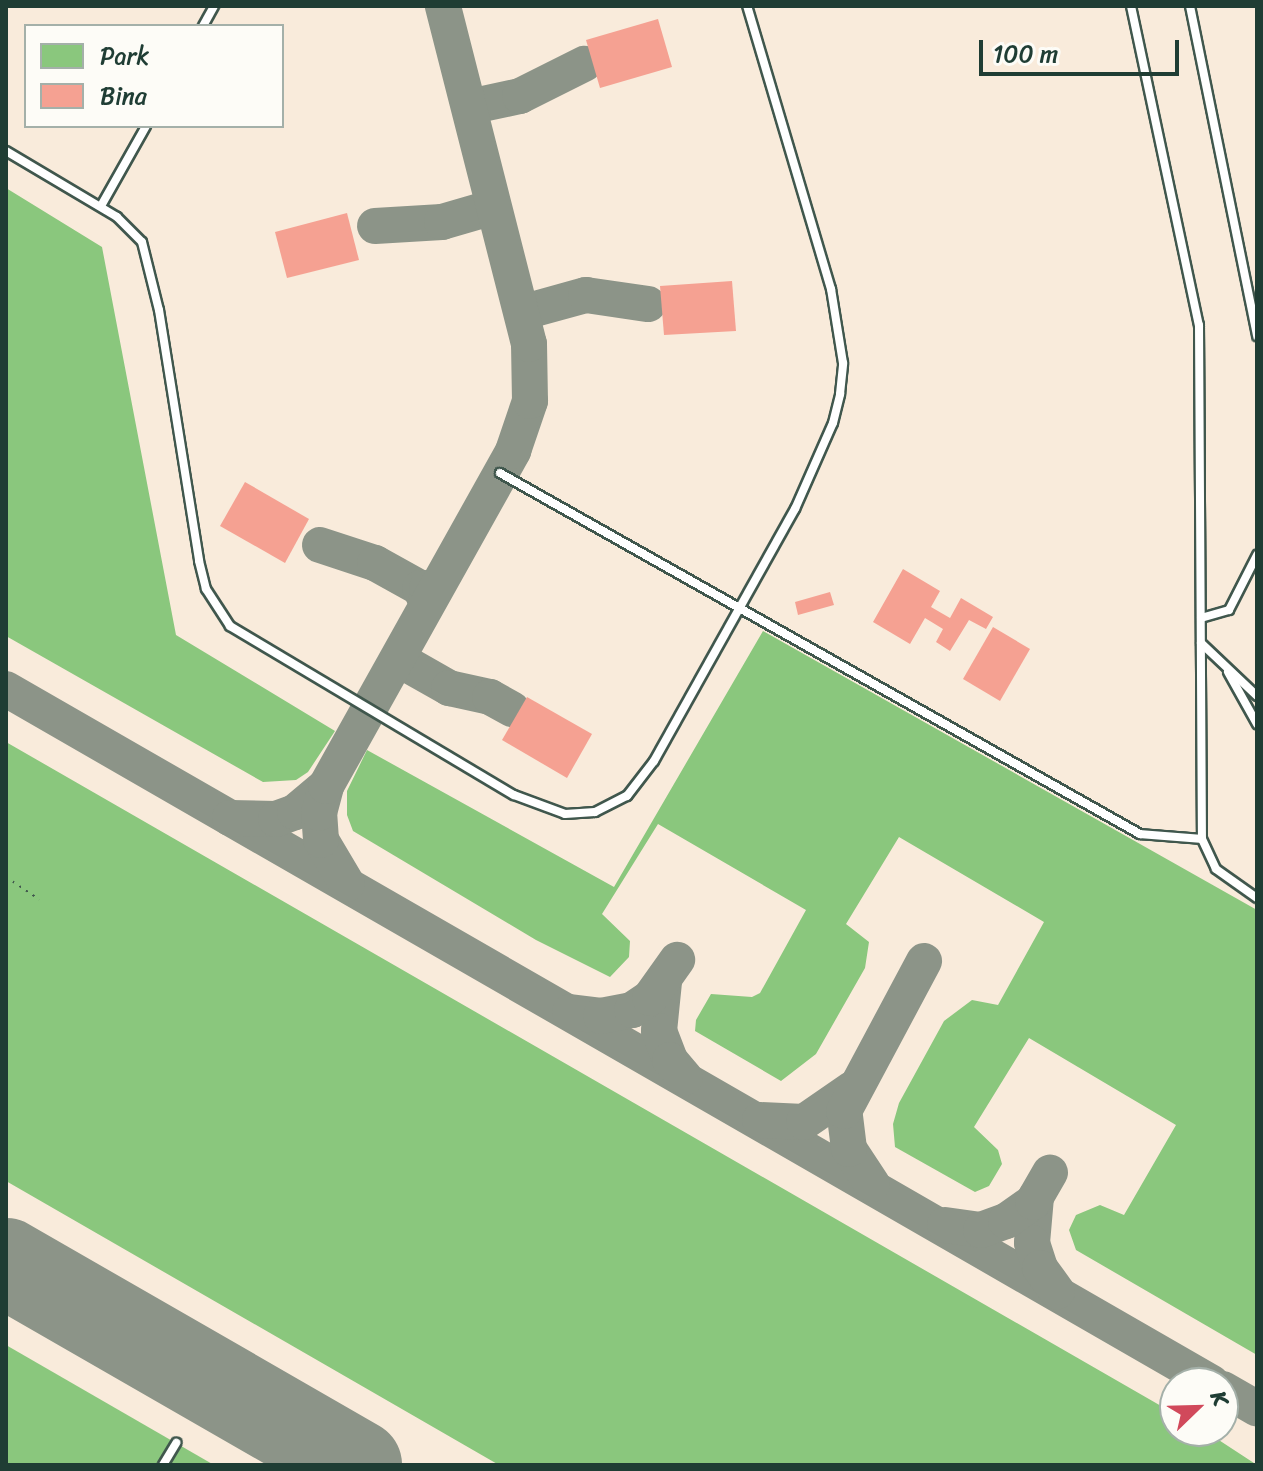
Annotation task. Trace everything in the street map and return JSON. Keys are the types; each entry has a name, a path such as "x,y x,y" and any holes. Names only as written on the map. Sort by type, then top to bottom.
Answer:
{"lane":[{"path":"204,24 214,6"},
{"path":"6,151 101,206 132,231 149,261 206,589 230,626 262,648 514,795 539,808 582,814 613,804 639,784 815,468 833,423 843,363 831,289 747,6"},
{"path":"1131,6 1199,325 1202,839 1216,869 1257,898"},
{"path":"1190,6 1257,336"},
{"path":"101,206 145,128"},
{"path":"500,473 1140,834 1202,839"},
{"path":"1201,618 1229,610 1257,555"},
{"path":"1201,643 1257,696"},
{"path":"1225,665 1257,724"},
{"path":"163,1465 176,1443"}],"path":[{"path":"6,877 39,899"}],"green space":[{"path":"6,188 102,247 176,635 335,731 308,772 296,780 263,782 6,636"},
{"path":"763,631 1257,910 1257,1355 1076,1250 1069,1230 1076,1215 1100,1205 1124,1215 1176,1125 1029,1038 974,1127 998,1150 1002,1164 989,1186 975,1192 895,1147 893,1124 899,1103 944,1021 972,1000 998,1005 1044,922 899,837 846,924 869,942 865,968 816,1054 781,1081 695,1031 696,1020 711,994 752,997 760,993 806,910 658,824 602,914 630,941 629,957 610,977 536,940 353,831 347,815 347,791 367,750 614,887"},
{"path":"6,742 1159,1405 1159,1447 1229,1447 1257,1465 499,1465 6,1181"},
{"path":"6,1345 214,1465 6,1465"}],"building":[{"path":"658,19 672,67 600,88 586,40"},
{"path":"347,213 359,260 287,278 275,232"},
{"path":"732,281 736,331 664,335 660,286"},
{"path":"245,482 309,519 285,563 220,526"},
{"path":"903,569 940,591 931,607 950,618 961,598 993,617 986,629 969,620 950,651 936,642 943,629 925,618 910,644 873,622"},
{"path":"830,592 834,605 798,615 795,602"},
{"path":"993,627 1030,649 1000,701 963,679"},
{"path":"527,697 592,734 567,778 502,740"}],"taxiway":[{"path":"347,884 321,840 319,813 326,786 513,451 530,401 529,344 443,6"},
{"path":"478,105 520,96 584,64"},
{"path":"375,226 442,222 483,210"},
{"path":"535,309 586,295 648,304"},
{"path":"320,545 375,563 420,588 426,601 433,588 427,588"},
{"path":"405,663 449,688 490,697 512,709"},
{"path":"6,689 1184,1367"},
{"path":"230,818 276,819 295,812 326,786"},
{"path":"570,1012 601,1016 632,1010 650,998 677,960"},
{"path":"872,1184 849,1149 844,1111 924,961"},
{"path":"664,982 659,1031 670,1060 685,1078"},
{"path":"760,1120 804,1122 852,1089"},
{"path":"945,1225 981,1230 1006,1221 1033,1202 1050,1172"},
{"path":"1036,1197 1032,1243 1040,1268 1057,1291"},
{"path":"1239,1398 1257,1409"}],"runway":[{"path":"6,1263 357,1465"}]}
